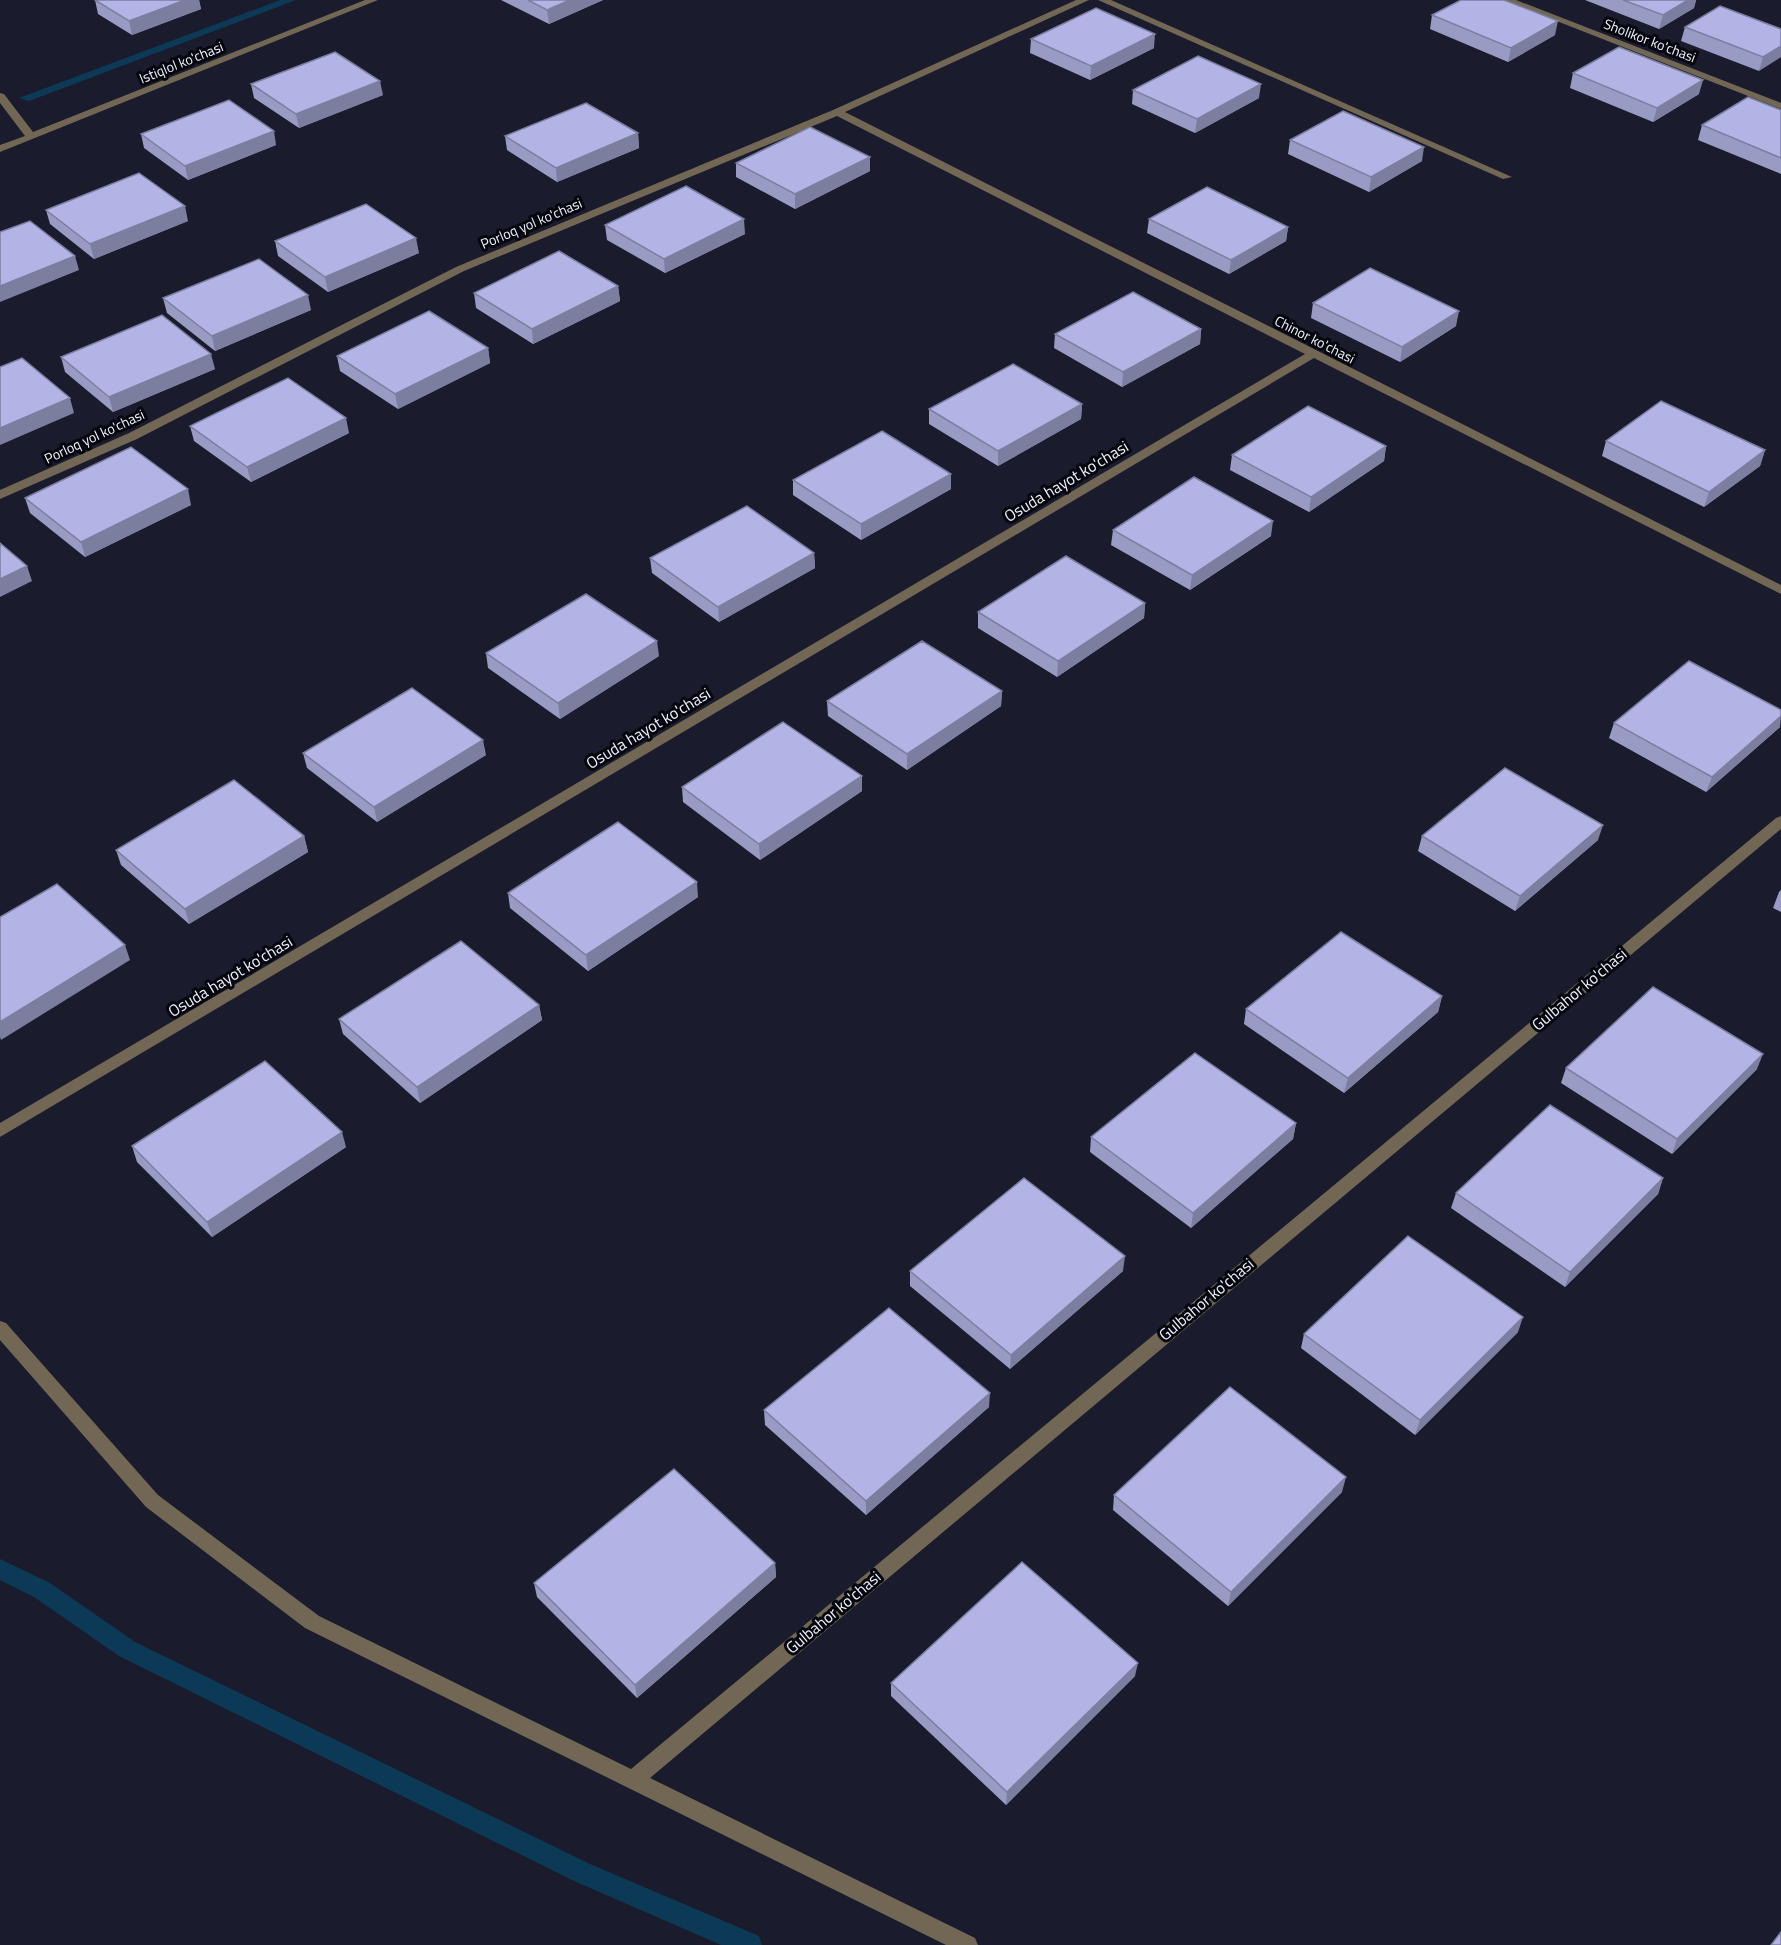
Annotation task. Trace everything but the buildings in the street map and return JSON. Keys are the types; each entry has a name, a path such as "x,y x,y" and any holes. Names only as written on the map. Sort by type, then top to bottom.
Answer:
{"street":[{"name":"Istiqlol ko'chasi","path":"0,149 373,0"},
{"name":"Porloq yol ko'chasi","path":"0,495 133,436 460,269 837,112 1084,0"},
{"path":"1103,0 1508,177"},
{"name":"Sholikor ko'chasi","path":"1509,0 1781,106"},
{"path":"0,96 31,136"},
{"name":"Chinor ko'chasi","path":"837,112 1781,590"},
{"name":"Osuda hayot ko'chasi","path":"0,1131 1312,354"},
{"name":"Gulbahor ko'chasi","path":"633,1780 1781,821"},
{"path":"0,1328 152,1501 312,1622 968,1945"}],"waterway":[{"path":"25,98 290,0"},
{"path":"0,1569 42,1590 127,1649 581,1872 750,1945"}]}
